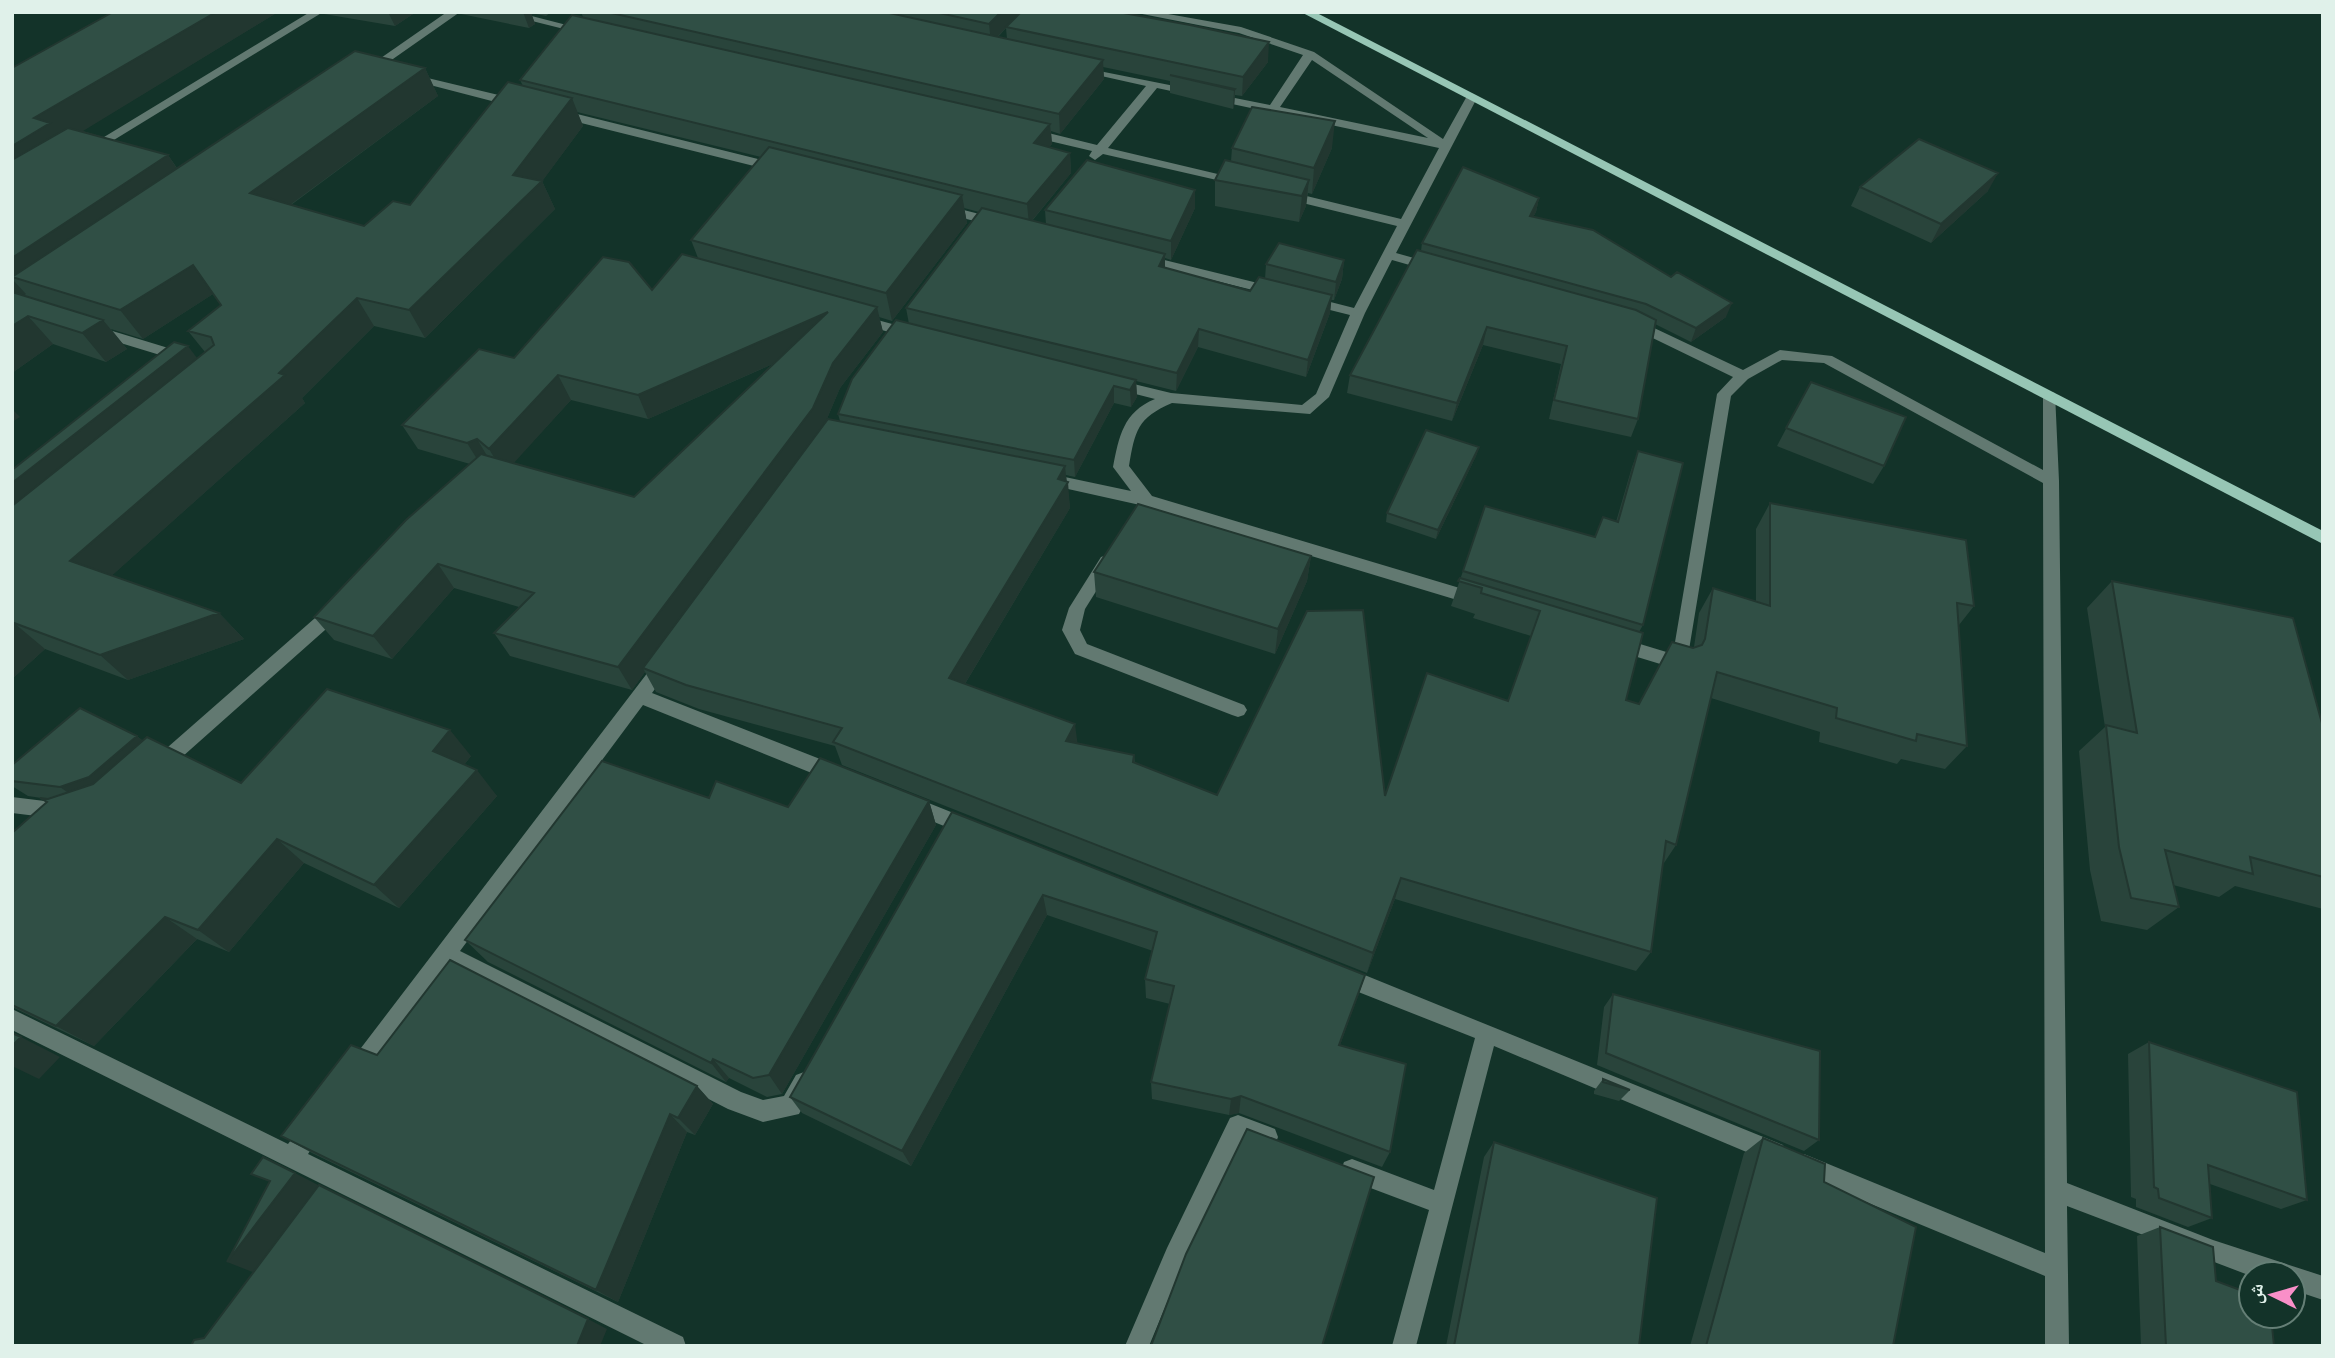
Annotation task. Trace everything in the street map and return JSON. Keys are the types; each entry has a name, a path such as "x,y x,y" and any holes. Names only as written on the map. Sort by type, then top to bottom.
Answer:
{"main road":[{"path":"1306,12 2323,538"}],"street":[{"path":"71,161 318,12"},
{"path":"374,71 455,12"},
{"path":"501,12 597,34"},
{"path":"1138,12 1241,30 1310,54 1446,146"},
{"path":"1273,109 1310,54"},
{"path":"1075,67 1446,146"},
{"path":"400,74 792,172"},
{"path":"1084,170 1154,84"},
{"path":"1093,379 1171,398 1305,410 1322,397 1358,313 1471,99"},
{"path":"1019,130 1246,185"},
{"path":"1273,191 1405,224"},
{"path":"926,205 976,224 1007,225"},
{"path":"1128,255 1358,313"},
{"path":"1388,256 1454,273"},
{"path":"844,315 924,337"},
{"path":"1622,320 1635,323 1743,376"},
{"path":"84,328 200,363"},
{"path":"1602,639 1681,663 1724,394 1743,376 1780,355 1827,359 2051,481"},
{"path":"2050,397 2057,1346"},
{"path":"1146,500 1121,467 1128,430 1149,407 1171,398"},
{"path":"1028,476 1146,500 1499,607"},
{"path":"1133,521 1146,500"},
{"path":"1119,543 1077,608 1071,630 1081,649 1238,710"},
{"path":"149,774 346,600"},
{"path":"349,1082 672,653"},
{"path":"640,696 853,781"},
{"path":"890,796 991,836"},
{"path":"12,805 81,813"},
{"path":"939,845 953,821"},
{"path":"446,954 736,1101 763,1111 791,1106 811,1071"},
{"path":"1321,968 1487,1033 2056,1269"},
{"path":"12,1020 342,1180 674,1346"},
{"path":"1404,1346 1487,1033"},
{"path":"293,1156 325,1114"},
{"path":"1138,1346 1175,1256 1238,1126 1289,1146"},
{"path":"1327,1160 1442,1204"},
{"path":"325,1202 342,1180"},
{"path":"2056,1191 2238,1260"}],"building":[{"path":"113,12 216,12 34,118 50,123 12,146 12,68"},
{"path":"607,12 885,12 1103,60 1059,114"},
{"path":"935,12 1001,12 989,24"},
{"path":"1021,12 1118,12 1269,42 1243,77 1006,27"},
{"path":"572,15 1050,124 1034,143 1070,153 1027,204 520,80"},
{"path":"355,51 425,68 250,193 364,226 393,201 410,205 508,82 572,98 513,175 542,181 409,310 357,298 279,373 285,375 70,561 219,613 100,655 14,623 12,625 12,506 214,345 211,337 188,331 221,305 193,265 120,310 12,277"},
{"path":"1170,75 1235,89 1234,90"},
{"path":"1252,107 1335,121 1314,168 1232,148"},
{"path":"68,128 168,155 12,258 12,160"},
{"path":"1919,139 1998,173 1941,224 1860,187"},
{"path":"769,147 962,195 886,293 691,240"},
{"path":"1087,160 1195,190 1171,241 1045,210"},
{"path":"1225,160 1309,180 1302,196 1215,180"},
{"path":"1463,167 1539,198 1530,216 1593,230 1671,277 1677,272 1732,303 1696,328 1646,304 1422,243"},
{"path":"982,208 1165,254 1159,266 1250,291 1259,277 1332,295 1308,360 1199,329 1177,373 906,308"},
{"path":"1279,243 1344,260 1336,282 1266,264"},
{"path":"1417,250 1636,310 1656,320 1638,419 1554,400 1567,346 1487,327 1457,403 1350,375"},
{"path":"682,254 877,307 833,363 813,408 618,667 494,633 534,593 438,564 373,636 314,617 406,520 481,454 634,497 828,312 638,395 558,375 489,449 477,439 467,443 402,425 479,349 514,358 603,257 629,262 652,290"},
{"path":"12,292 103,320 82,333 28,316 12,326"},
{"path":"896,320 1136,380 1130,390 1114,386 1074,460 838,414 852,379"},
{"path":"174,342 188,346 12,483 12,470"},
{"path":"1811,382 1906,417 1884,466 1786,428"},
{"path":"828,419 1065,466 1058,479 1068,482 949,678 1075,724 1066,741 1134,755 1133,762 1217,795 1307,611 1363,610 1385,796 1427,673 1508,701 1540,611 1481,593 1482,588 1458,581 1460,578 1643,633 1626,700 1639,704 1672,642 1693,648 1702,645 1713,588 1770,606 1770,503 1966,540 1974,606 1957,603 1967,746 1917,734 1916,741 1836,718 1837,708 1717,672 1676,845 1666,841 1651,952 1401,878 1373,953 833,742 842,728 686,685 643,668"},
{"path":"1426,430 1479,447 1438,530 1387,513"},
{"path":"1638,451 1683,463 1643,625 1463,571 1485,506 1595,537 1603,517 1618,522"},
{"path":"1138,504 1311,556 1278,629 1094,572"},
{"path":"2112,581 2293,618 2323,727 2323,877 2250,857 2253,874 2165,850 2179,907 2131,898 2119,847 2106,725 2137,733"},
{"path":"327,689 450,730 433,751 477,770 374,885 277,839 198,930 165,917 56,1026 12,1005 12,833 47,802 40,798 48,799 93,784 147,737 241,783"},
{"path":"80,708 137,736 89,777 60,787 12,781 12,765"},
{"path":"820,758 929,801 769,1075 753,1078 713,1059 711,1063 465,940 602,761 709,798 716,781 788,807"},
{"path":"952,812 1365,975 1339,1045 1406,1064 1390,1152 1241,1096 1231,1099 1151,1082 1174,986 1145,979 1157,932 1043,895 902,1151 790,1097"},
{"path":"450,960 697,1086 678,1118 670,1114 596,1290 281,1136 351,1045 377,1055"},
{"path":"1613,994 1820,1051 1819,1140 1606,1053"},
{"path":"12,1033 21,1037 12,1046"},
{"path":"2149,1042 2297,1092 2307,1200 2208,1165 2212,1218 2159,1198 2158,1189 2154,1187"},
{"path":"1603,1079 1630,1090 1603,1082"},
{"path":"1247,1129 1374,1177 1322,1346 1151,1346 1186,1254"},
{"path":"1763,1138 1825,1164 1824,1182 1916,1227 1893,1346 1706,1346"},
{"path":"1494,1142 1657,1198 1639,1346 1454,1346"},
{"path":"263,1157 295,1173 227,1262 270,1181 251,1174"},
{"path":"319,1185 588,1319 577,1346 191,1346 194,1340 204,1338"},
{"path":"2160,1227 2213,1247 2216,1281 2237,1289 2237,1330 2272,1330 2274,1346 2166,1346"}]}
